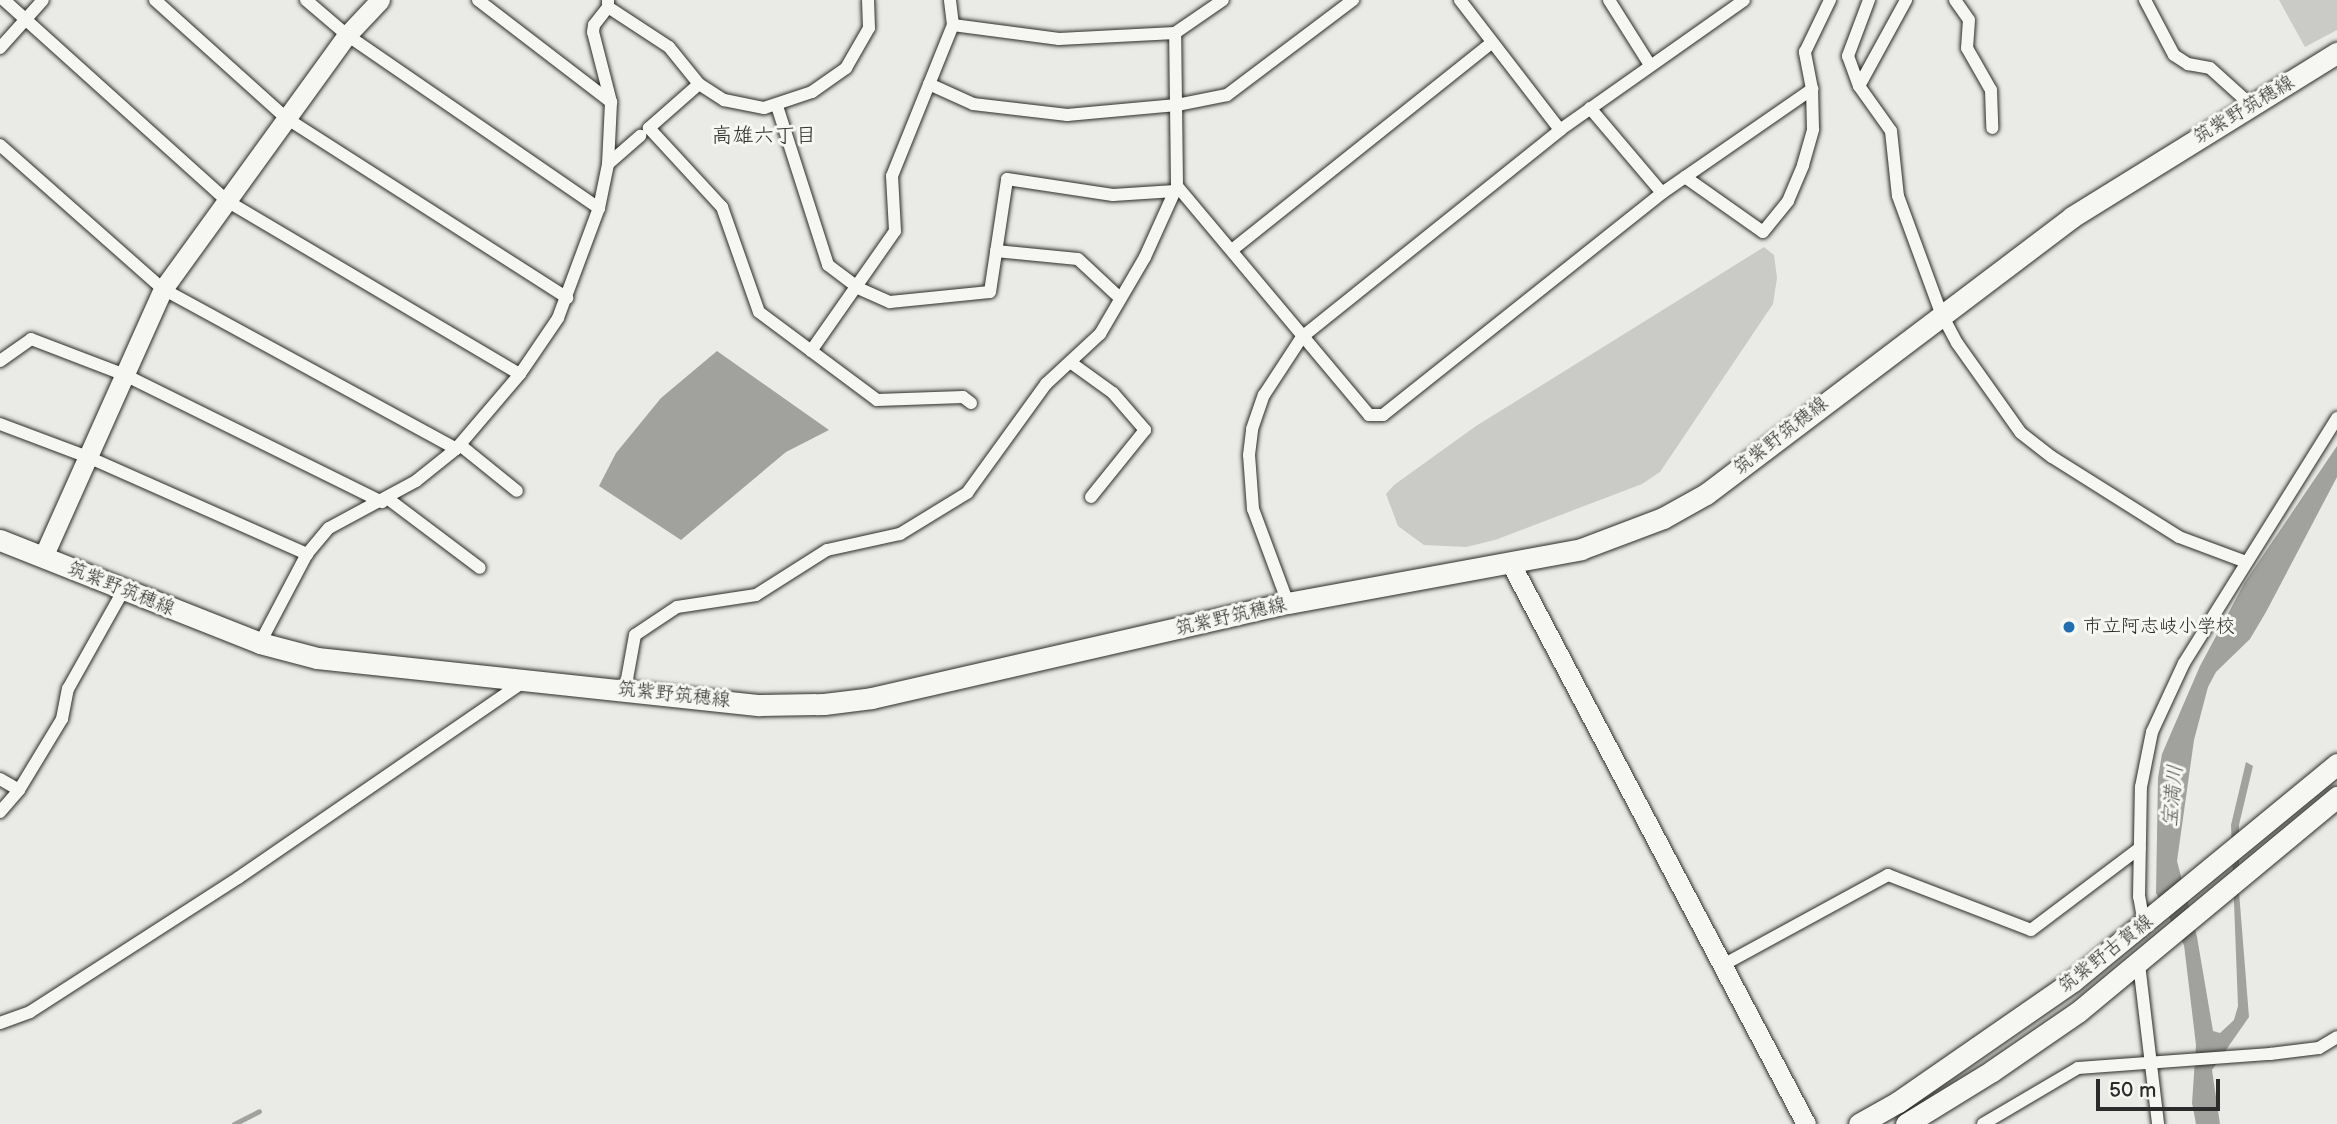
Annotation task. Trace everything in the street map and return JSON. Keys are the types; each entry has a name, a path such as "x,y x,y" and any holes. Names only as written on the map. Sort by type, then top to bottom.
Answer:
{"main road":[{"name":"筑紫野筑穂線","path":"0,540 260,643 317,658 760,705 872,698 1288,603 1581,549 1663,518 1706,494 2072,216 2337,53"},
{"name":"筑紫野古賀線","path":"1859,1124 1898,1102 2073,981 2248,840 2337,764"},
{"name":"筑紫野古賀線","path":"1906,1124 2078,1012 2337,797"}],"street":[{"path":"4,0 227,201 520,374"},
{"path":"0,48 43,0"},
{"path":"155,0 286,118 567,298"},
{"path":"306,0 347,35 599,208"},
{"path":"43,557 163,289 347,35 380,0"},
{"path":"478,0 611,102"},
{"path":"260,643 307,554 336,522 385,500 416,481 458,447 520,374 547,337 567,298 599,208 608,164 611,102 593,32 594,25 608,3 669,47 699,84 737,105 764,108 812,92 846,68 869,28 868,0"},
{"path":"811,351 895,232 892,176 953,25 950,0"},
{"path":"953,25 1059,39 1175,33 1194,23 1223,0"},
{"path":"929,84 973,104 1066,115 1177,105 1227,96 1353,0"},
{"path":"1460,0 1560,130"},
{"path":"1609,0 1650,65"},
{"path":"1288,603 1253,509 1249,455 1252,429 1264,395 1302,337 1560,130 1743,0"},
{"path":"1685,177 1763,232 1788,201 1803,165 1813,129 1812,89 1805,52 1830,0"},
{"path":"1869,0 1848,57 1859,86 1891,131 1898,196 1941,313 1957,342 2021,433 2052,457 2179,537 2246,562"},
{"path":"1859,86 1906,0"},
{"path":"1955,0 1969,20 1967,48 1991,90 1992,128"},
{"path":"2145,0 2174,55 2188,64 2210,68 2252,106"},
{"path":"625,690 635,635 677,607 756,594 827,550 900,534 967,493 1046,384 1100,334 1145,257 1176,189 1175,33"},
{"path":"1232,250 1491,43"},
{"path":"699,84 649,128 722,207 759,312 877,400 963,397 971,403"},
{"path":"1176,189 1232,250 1369,415 1383,415 1662,193 1812,89"},
{"path":"776,106 828,265 858,288 890,302 990,292 1007,179 1113,195 1176,189"},
{"path":"1590,108 1662,193"},
{"path":"608,164 640,136"},
{"path":"0,145 163,289 458,447 517,491"},
{"path":"996,251 1078,259 1120,298"},
{"path":"0,361 31,339 125,375 385,500 480,568"},
{"path":"1070,362 1113,393 1145,430 1091,497"},
{"path":"2150,919 2138,897 2141,787 2152,732 2184,663 2337,418"},
{"path":"0,424 88,457 307,554"},
{"path":"1511,564 1806,1124"},
{"path":"0,812 19,790 62,719 68,689 123,590"},
{"path":"0,1023 30,1012 238,878 523,681"},
{"path":"0,779 19,790"},
{"path":"1723,965 1888,875 2031,930 2140,848"},
{"path":"2138,964 2156,1062 2158,1124"},
{"path":"1983,1124 2078,1068 2270,1054 2319,1048 2337,1037"}],"shaded area":[{"path":"2279,0 2337,0 2337,30 2305,47"},
{"path":"1764,247 1774,255 1777,278 1773,304 1660,472 1642,484 1495,540 1466,547 1424,545 1398,526 1386,494 1394,485 1476,426"}],"water":[{"path":"717,351 829,430 786,452 681,540 599,486 616,453 661,398"},
{"name":"宝満川","path":"2337,446 2337,477 2250,639 2216,672 2208,687 2194,740 2177,861 2197,937 2213,1031 2220,1033 2234,1020 2238,1006 2231,825 2246,762 2253,766 2239,825 2239,892 2249,1017 2212,1070 2220,1124 2196,1124 2192,1103 2196,1045 2184,945 2156,893 2158,778 2162,754 2200,666 2245,582"}],"waterway":[{"path":"234,1124 259,1111"}],"place":[{"name":"市立阿志岐小学校","path":"2069,627"}],"district":[{"name":"高雄六丁目","path":"764,136"}]}
